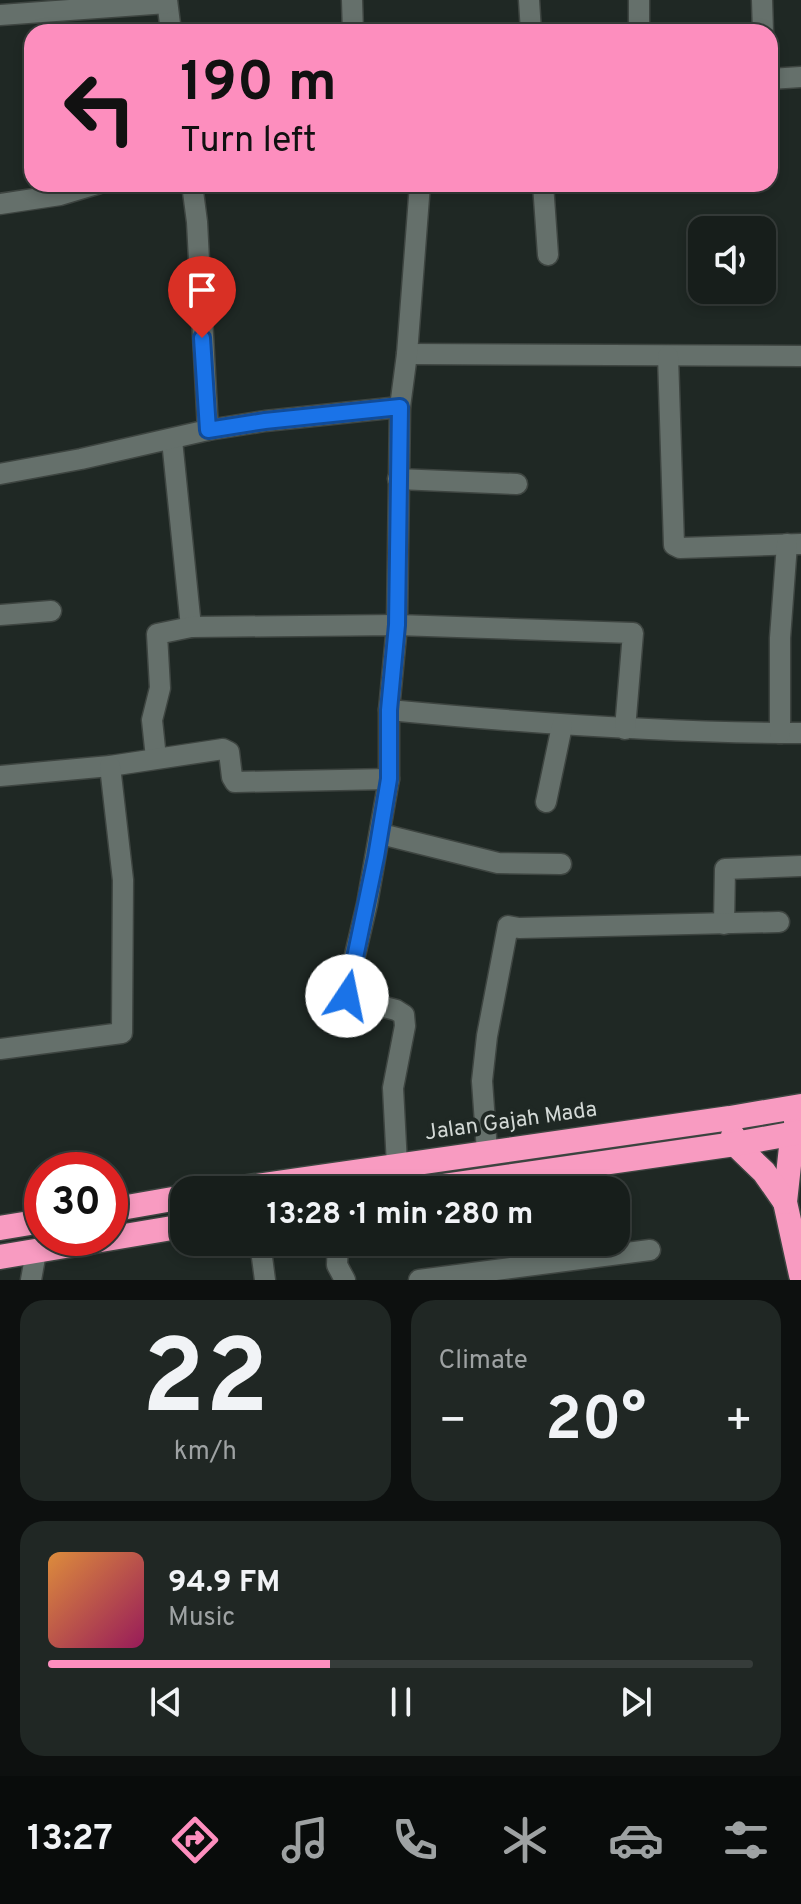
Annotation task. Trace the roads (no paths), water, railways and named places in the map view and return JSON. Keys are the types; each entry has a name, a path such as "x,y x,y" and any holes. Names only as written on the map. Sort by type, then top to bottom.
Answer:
{"highway":[{"name":"Jalan Gajah Mada","path":"327,1176 797,1106"},
{"path":"797,1106 800,1132 791,1147 785,1202 801,1275"},
{"path":"730,1118 735,1144 764,1172 785,1202"},
{"path":"513,1176 800,1132"},
{"path":"128,1207 170,1199"},
{"path":"0,1228 24,1224"},
{"path":"128,1236 170,1228"},
{"path":"0,1257 24,1254"}],"street":[{"path":"352,0 353,24"},
{"path":"529,0 530,24"},
{"path":"639,0 639,24"},
{"path":"762,0 763,24"},
{"path":"0,15 167,2 170,24"},
{"path":"778,78 801,77"},
{"path":"0,204 70,192"},
{"path":"193,192 208,430"},
{"path":"397,1165 393,1088 405,1026 404,1015 347,996 381,834 389,779 389,710 397,625 400,407 419,192"},
{"path":"544,192 548,255"},
{"path":"407,354 801,356"},
{"path":"389,710 562,726 791,733 780,638 794,544 674,546 668,356"},
{"path":"0,474 208,430 400,407"},
{"path":"172,440 191,627"},
{"path":"398,479 517,484"},
{"path":"0,615 51,611"},
{"path":"156,758 152,720 160,688 157,634 191,627 397,625 633,633 625,729"},
{"path":"546,802 562,726"},
{"path":"0,776 110,766 223,749 229,752 235,782 389,779"},
{"path":"0,1049 122,1033 123,880 110,766"},
{"path":"381,834 498,863 561,864"},
{"path":"724,924 725,869 801,866"},
{"path":"487,1151 482,1081 487,1036 508,926 779,922"},
{"path":"419,1280 650,1250"},
{"path":"31,1280 35,1256"},
{"path":"262,1256 265,1280"},
{"path":"337,1256 337,1265 345,1280"}]}
